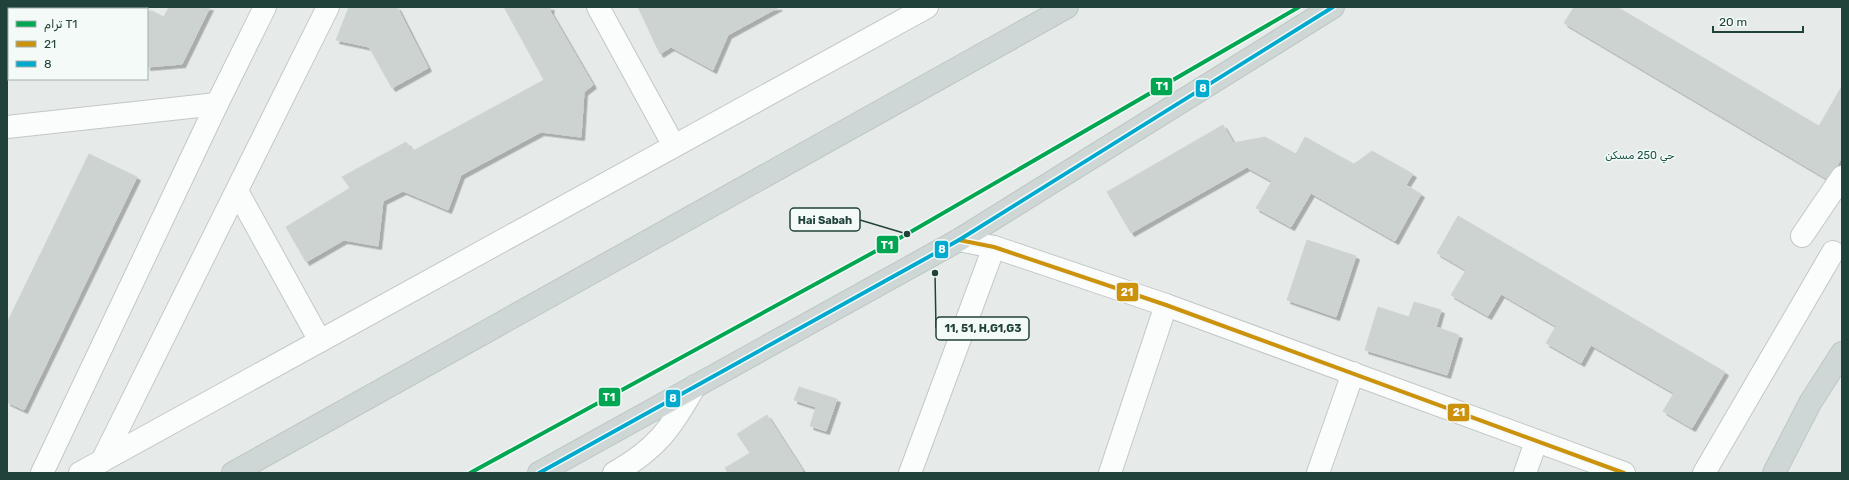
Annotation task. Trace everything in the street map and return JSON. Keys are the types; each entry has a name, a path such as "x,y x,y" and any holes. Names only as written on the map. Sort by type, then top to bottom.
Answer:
{"main road":[{"path":"233,473 1067,7"},
{"path":"539,473 959,240 1333,7"},
{"path":"1774,473 1810,403 1842,352"}],"street":[{"path":"42,473 217,104 265,7"},
{"path":"102,461 328,7"},
{"path":"598,7 674,146"},
{"path":"80,473 927,7"},
{"path":"7,127 217,104"},
{"path":"1802,236 1842,177"},
{"path":"237,191 320,341"},
{"path":"959,240 994,247 1166,305 1536,442 1624,473"},
{"path":"910,473 994,247"},
{"path":"1704,473 1833,252"},
{"path":"1110,473 1166,305"},
{"path":"1318,473 1352,373"},
{"path":"614,473 637,460 665,434 695,386"},
{"path":"1525,473 1536,442"}],"building":[{"path":"169,7 210,7 182,64 148,67 148,11 152,11 164,17"},
{"path":"349,7 397,7 428,68 392,88 369,47 336,40"},
{"path":"504,7 551,7 550,11 593,85 584,92 581,137 541,132 461,175 448,210 403,191 383,201 378,246 344,240 306,262 286,227 350,188 342,177 406,142 413,151 544,80"},
{"path":"638,7 688,7 689,9 692,7 779,7 728,35 713,70 671,47 660,54"},
{"path":"1574,7 1617,7 1819,126 1842,86 1842,157 1829,180 1564,23"},
{"path":"1223,125 1247,167 1131,233 1107,192"},
{"path":"1265,137 1296,154 1305,137 1354,164 1372,151 1413,174 1406,185 1421,194 1395,241 1311,193 1291,227 1256,208 1272,181 1248,168 1233,143"},
{"path":"89,154 137,177 24,410 7,402 7,323"},
{"path":"1458,216 1725,372 1692,428 1663,411 1674,393 1591,345 1581,363 1546,343 1556,326 1501,294 1488,316 1451,295 1466,270 1437,253"},
{"path":"1307,240 1356,256 1336,317 1287,300"},
{"path":"1414,302 1441,310 1436,327 1459,335 1447,375 1365,350 1378,307 1409,317"},
{"path":"799,387 837,399 826,431 810,426 816,407 794,400"},
{"path":"767,415 803,471 800,473 728,473 725,468 750,453 737,434"}],"tram line":[{"name":"T1","path":"470,473 907,234 1299,7"}],"transit line":[{"name":"8","path":"539,473 959,240 1333,7"},
{"name":"21","path":"959,240 994,247 1166,305 1624,473"}],"place":[{"name":"Hai Sabah","path":"907,234"},
{"name":"11, 51, H,G1,G3","path":"935,273"}],"district":[{"name":"حي 250 مسكن","path":"1640,155"}]}
